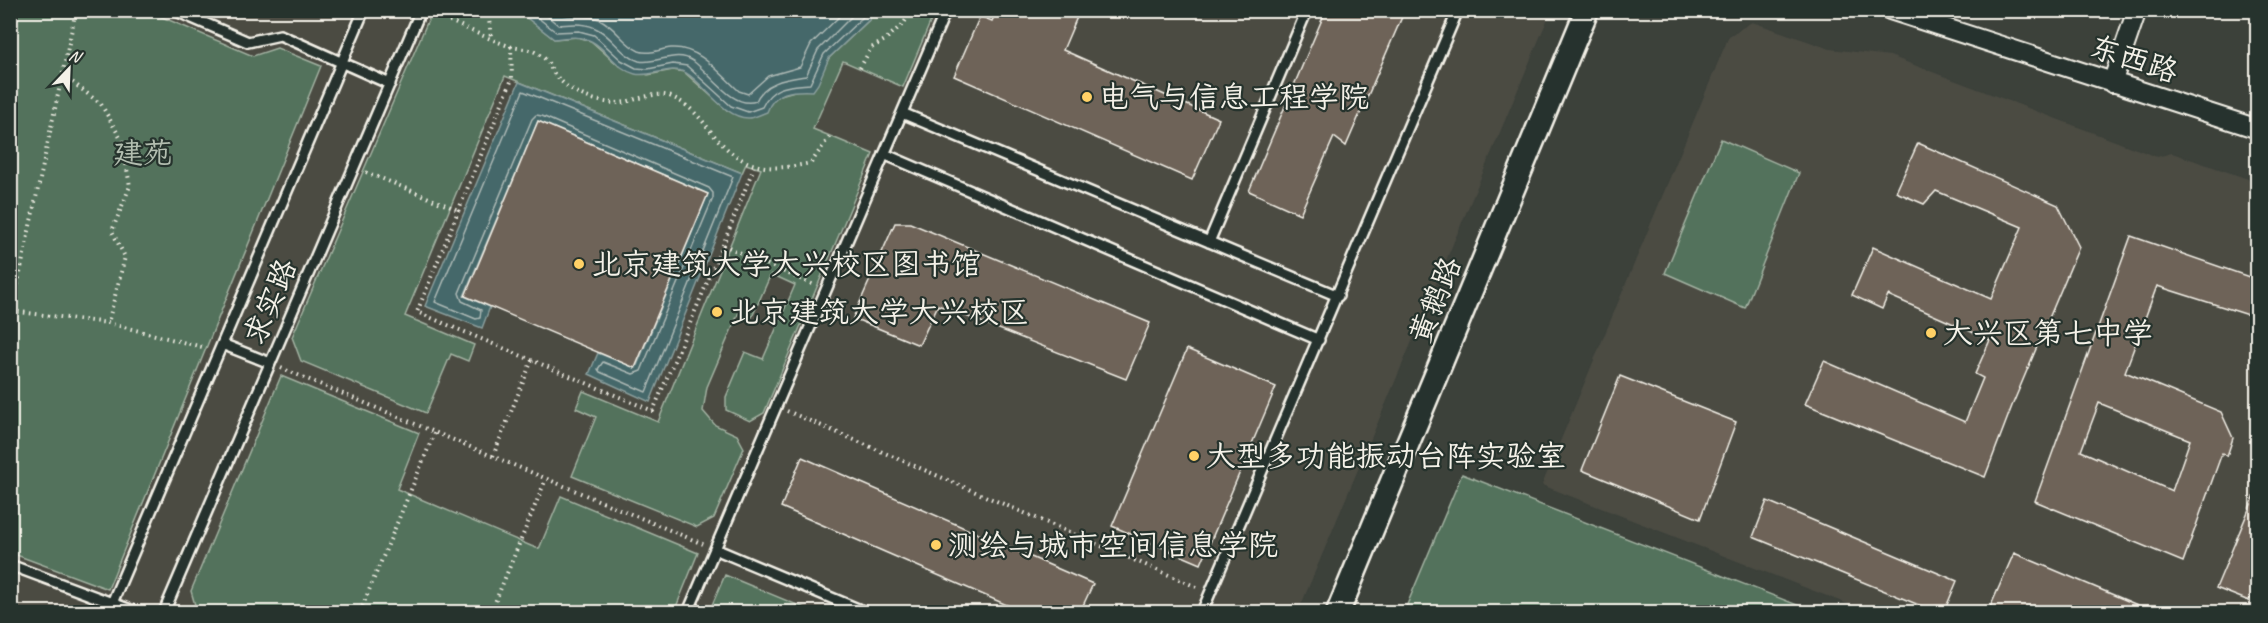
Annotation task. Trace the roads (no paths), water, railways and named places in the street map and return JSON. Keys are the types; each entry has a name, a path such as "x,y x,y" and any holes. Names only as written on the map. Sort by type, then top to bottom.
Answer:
{"street":[{"name":"黄鹅路","path":"1338,612 1587,10"},
{"name":"东西路","path":"1890,10 2258,129"},
{"path":"2112,83 2137,10"}],"lane":[{"path":"174,10 249,42 280,35 390,84"},
{"name":"求实路","path":"112,603 364,10"},
{"name":"求实路","path":"164,612 423,10"},
{"path":"688,612 946,10"},
{"path":"1209,242 1307,10"},
{"path":"1202,612 1458,10"},
{"path":"902,113 1338,296"},
{"path":"884,154 1319,340"},
{"path":"220,347 270,363"},
{"path":"715,549 865,612"},
{"path":"10,566 136,612"}],"water":[{"path":"518,11 872,11 870,19 829,58 813,91 785,93 774,100 767,112 749,118 731,113 686,73 667,70 635,74 622,68 591,41 578,37 554,39"},
{"path":"519,82 742,173 650,402 589,374 598,353 636,368 708,194 538,121 464,296 490,307 482,328 425,306"}],"place":[{"name":"电气与信息工程学院","path":"1087,97"},
{"name":"北京建筑大学大兴校区图书馆","path":"579,264"},
{"name":"北京建筑大学大兴校区","path":"717,312"},
{"name":"大兴区第七中学","path":"1931,333"},
{"name":"大型多功能振动台阵实验室","path":"1194,456"},
{"name":"测绘与城市空间信息学院","path":"936,545"}],"park label":[{"name":"建苑","path":"143,153"}]}
